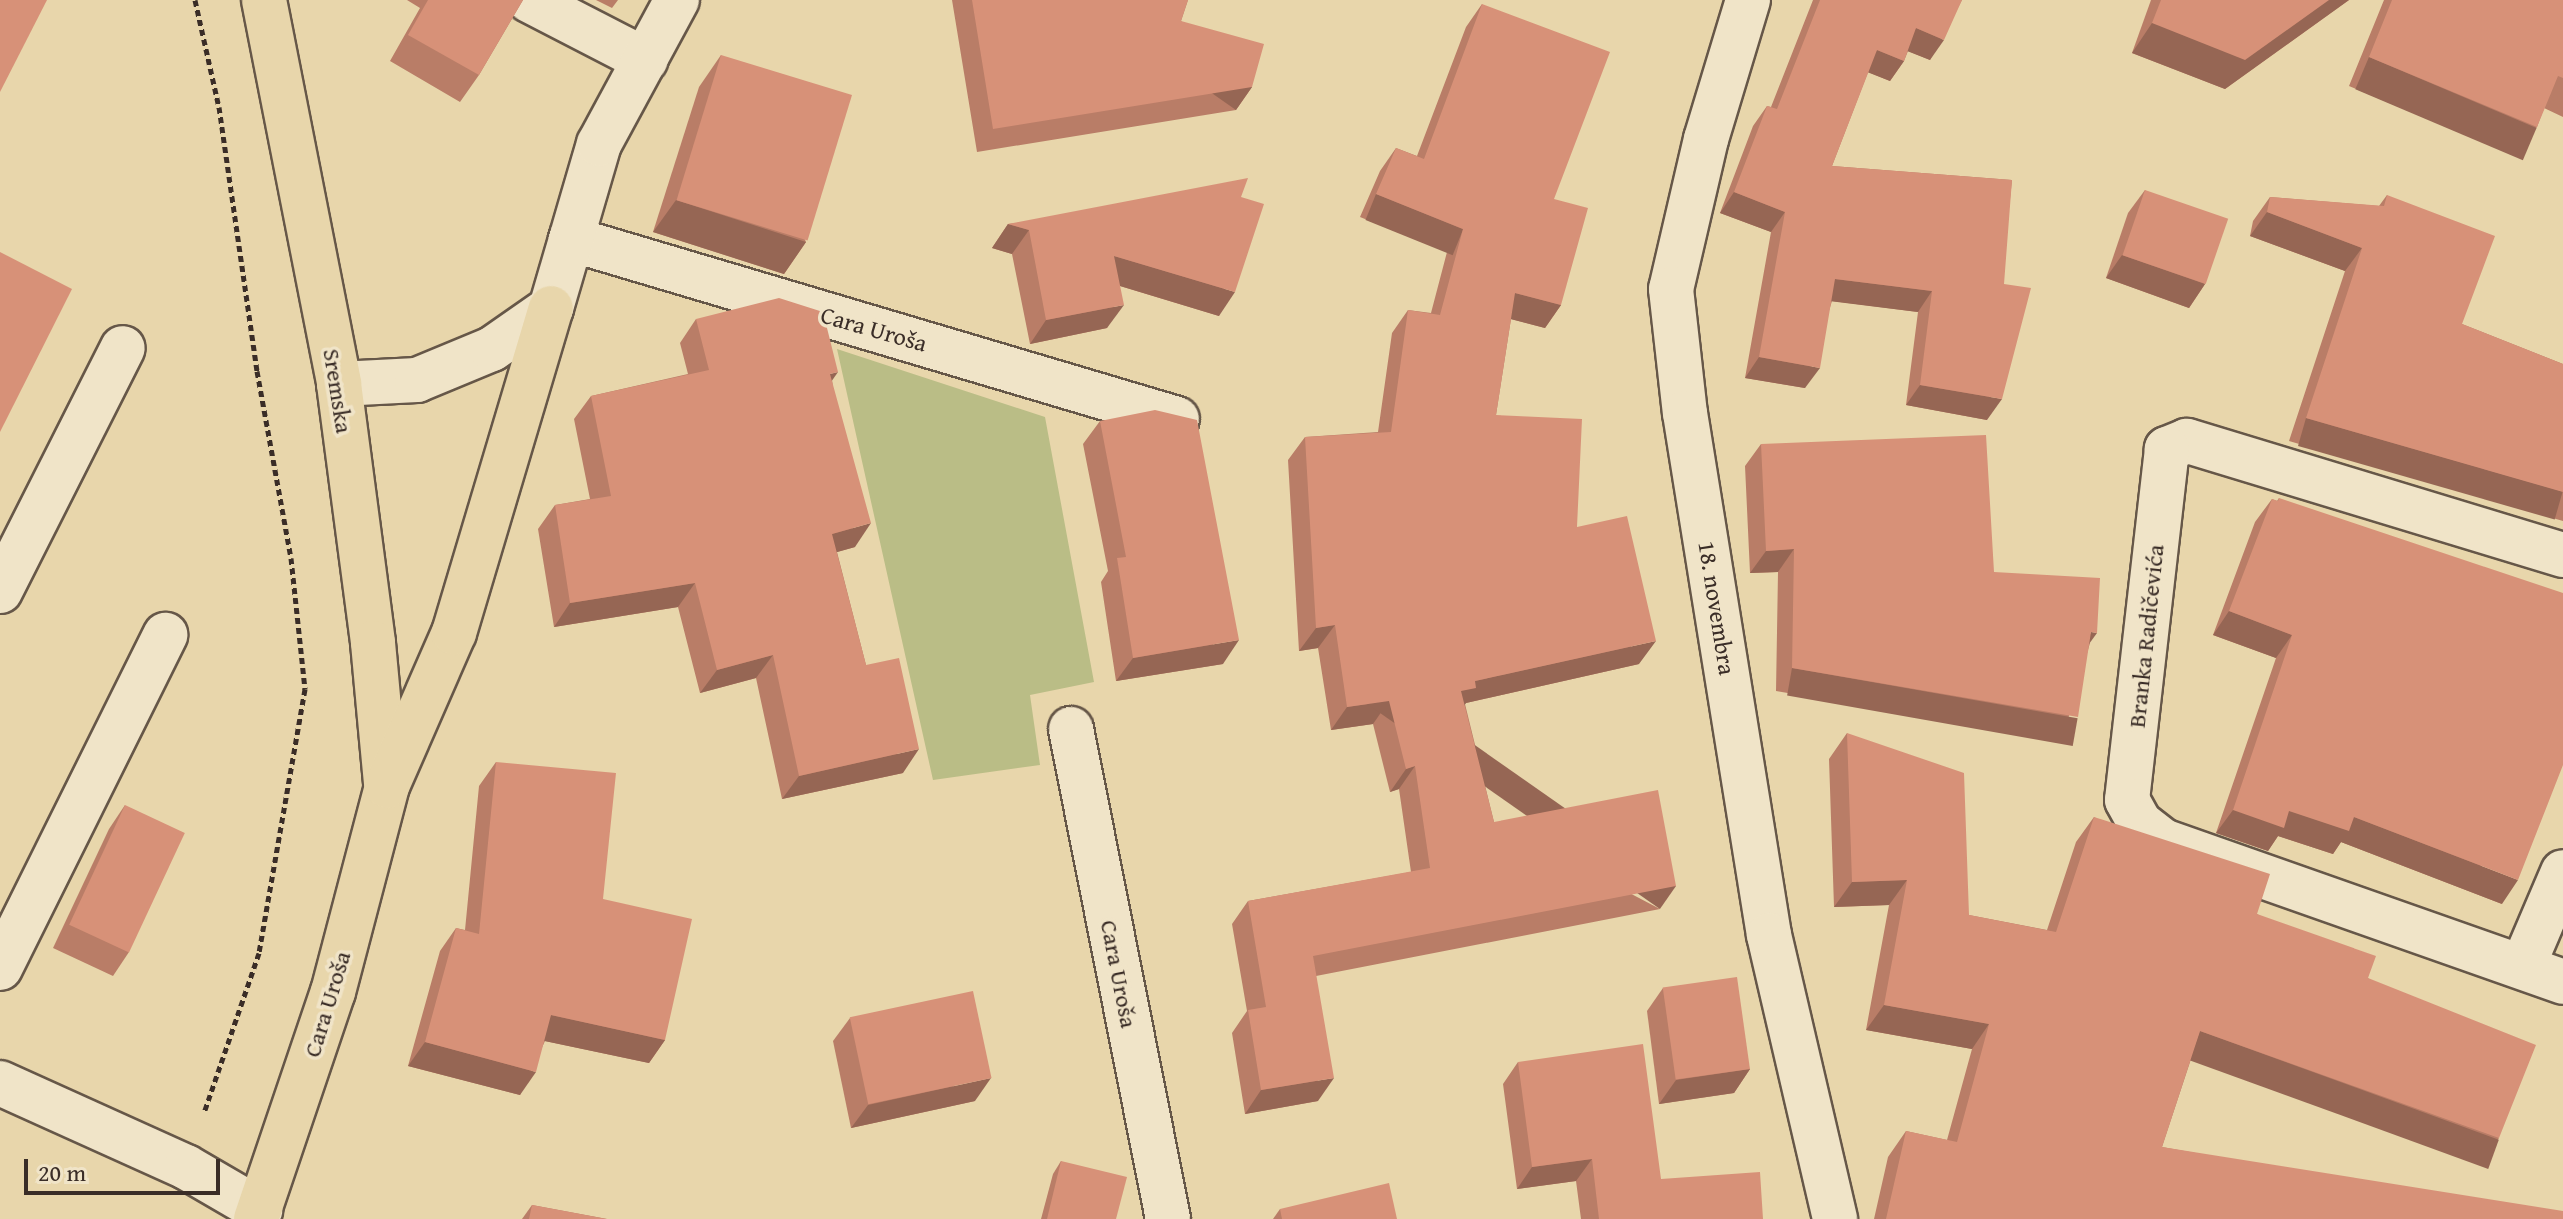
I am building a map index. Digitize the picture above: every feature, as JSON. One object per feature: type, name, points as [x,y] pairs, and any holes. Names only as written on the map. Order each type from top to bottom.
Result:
[{"type":"main road","name":"Sremska","points":[[264,0],[339,384],[373,643],[387,786]]},
{"type":"main road","points":[[387,786],[454,633],[551,308]]},
{"type":"main road","name":"Cara Uroša","points":[[258,1214],[333,992],[387,786]]},
{"type":"street","points":[[529,0],[645,60]]},
{"type":"street","points":[[339,384],[417,380],[492,349],[551,308],[599,144],[677,0]]},
{"type":"street","name":"18. novembra","points":[[1748,0],[1706,139],[1671,289],[1685,413],[1769,935],[1835,1219]]},
{"type":"street","name":"Cara Uroša","points":[[571,239],[1177,419]]},
{"type":"street","points":[[0,591],[123,348]]},
{"type":"street","name":"Branka Radičevića","points":[[2563,555],[2187,441],[2167,449],[2127,800],[2140,823],[2163,841],[2563,982]]},
{"type":"street","points":[[0,968],[165,635]]},
{"type":"street","name":"Cara Uroša","points":[[1071,729],[1168,1219]]},
{"type":"street","points":[[2523,966],[2563,872]]},
{"type":"street","points":[[0,1083],[186,1167],[258,1214]]},
{"type":"path","points":[[186,1167],[259,953],[305,689],[291,558],[257,371],[219,107],[195,0]]},
{"type":"green space","points":[[837,349],[1045,417],[1094,682],[1030,695],[1040,765],[933,780]]},
{"type":"building","points":[[0,0],[47,0],[0,92]]},
{"type":"building","points":[[428,0],[523,0],[479,75],[408,35]]},
{"type":"building","points":[[972,0],[1188,0],[1181,21],[1264,44],[1252,87],[993,129]]},
{"type":"building","points":[[1820,0],[1962,0],[1944,40],[1916,28],[1904,61],[1877,50],[1832,166],[2012,180],[2004,284],[2031,288],[2002,399],[1920,385],[1932,291],[1835,279],[1820,368],[1759,357],[1785,212],[1734,192],[1767,106],[1777,109]]},
{"type":"building","points":[[2161,0],[2329,0],[2245,60],[2152,23]]},
{"type":"building","points":[[2392,0],[2563,0],[2563,78],[2558,76],[2537,127],[2369,57]]},
{"type":"building","points":[[1482,4],[1610,52],[1554,199],[1588,208],[1561,305],[1515,293],[1496,415],[1582,419],[1577,527],[1627,516],[1656,641],[1475,681],[1476,688],[1461,691],[1494,822],[1658,790],[1676,886],[1313,956],[1334,1078],[1261,1090],[1248,1010],[1266,1007],[1248,901],[1430,868],[1415,766],[1406,769],[1389,701],[1347,707],[1335,625],[1316,628],[1305,437],[1391,432],[1408,310],[1440,315],[1463,229],[1376,194],[1396,148],[1424,159]]},
{"type":"building","points":[[721,55],[852,95],[808,240],[677,200]]},
{"type":"building","points":[[1248,178],[1241,197],[1264,204],[1235,292],[1114,256],[1124,305],[1046,320],[1029,230],[1008,224]]},
{"type":"building","points":[[2145,190],[2228,219],[2206,284],[2123,255]]},
{"type":"building","points":[[2387,195],[2495,236],[2462,324],[2563,364],[2563,492],[2306,418],[2362,248],[2267,212],[2270,197],[2384,206]]},
{"type":"building","points":[[0,252],[72,289],[0,432]]},
{"type":"building","points":[[779,298],[823,312],[838,372],[830,374],[871,523],[832,534],[866,665],[899,658],[919,749],[799,776],[773,655],[717,670],[695,583],[570,603],[555,505],[611,496],[591,396],[709,370],[696,319]]},
{"type":"building","points":[[1155,410],[1197,420],[1239,640],[1133,658],[1117,558],[1126,557],[1100,421]]},
{"type":"building","points":[[1986,435],[1994,572],[2100,578],[2097,633],[2091,632],[2078,717],[1792,668],[1794,549],[1766,551],[1761,444]]},
{"type":"building","points":[[2279,498],[2563,593],[2563,765],[2518,880],[2354,817],[2349,831],[2289,811],[2284,828],[2233,810],[2292,635],[2229,611],[2272,499],[2278,501]]},
{"type":"building","points":[[1847,733],[1964,773],[1969,915],[2056,932],[2094,817],[2270,874],[2257,914],[2376,956],[2368,978],[2536,1045],[2499,1138],[2200,1031],[2162,1147],[2563,1211],[2563,1219],[1886,1219],[1906,1131],[1957,1142],[1989,1024],[1884,1005],[1907,880],[1852,882]]},
{"type":"building","points":[[496,762],[616,773],[603,899],[692,919],[665,1040],[551,1015],[536,1072],[425,1042],[456,928],[479,934]]},
{"type":"building","points":[[125,805],[185,833],[129,953],[69,925]]},
{"type":"building","points":[[1737,977],[1750,1069],[1676,1080],[1663,987]]},
{"type":"building","points":[[973,991],[992,1078],[868,1104],[850,1017]]},
{"type":"building","points":[[1643,1044],[1661,1179],[1760,1172],[1763,1219],[1599,1219],[1592,1159],[1532,1167],[1518,1062]]},
{"type":"building","points":[[1061,1161],[1127,1177],[1116,1219],[1047,1219]]},
{"type":"building","points":[[1389,1183],[1397,1219],[1282,1219],[1280,1209]]},
{"type":"building","points":[[532,1205],[607,1219],[529,1219]]}]
